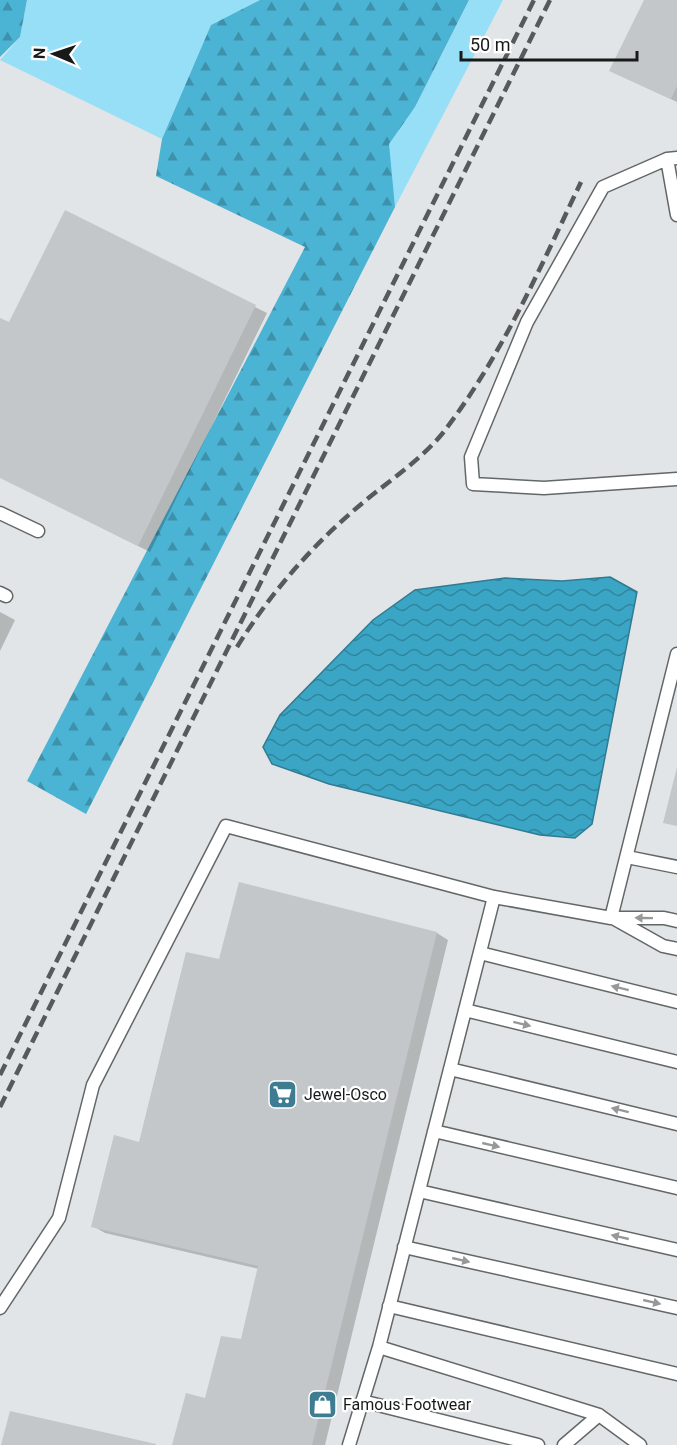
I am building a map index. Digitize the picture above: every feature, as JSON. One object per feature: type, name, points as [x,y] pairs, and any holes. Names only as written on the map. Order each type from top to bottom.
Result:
[{"type":"lane","points":[[677,215],[672,158],[603,187],[527,322],[471,457],[473,483],[544,488],[677,479]]},
{"type":"lane","points":[[0,513],[38,531]]},
{"type":"lane","points":[[612,918],[677,654]]},
{"type":"lane","points":[[0,1308],[59,1218],[93,1085],[226,826],[494,897],[612,918],[663,918],[677,921]]},
{"type":"lane","points":[[627,856],[677,867]]},
{"type":"lane","points":[[349,1445],[379,1347],[494,897]]},
{"type":"lane","points":[[612,918],[663,946],[677,949]]},
{"type":"lane","points":[[480,953],[677,1002]]},
{"type":"lane","points":[[465,1010],[677,1062]]},
{"type":"lane","points":[[450,1069],[677,1124]]},
{"type":"lane","points":[[434,1131],[677,1188]]},
{"type":"lane","points":[[419,1191],[677,1250]]},
{"type":"lane","points":[[404,1247],[677,1308]]},
{"type":"lane","points":[[389,1306],[677,1374]]},
{"type":"lane","points":[[379,1347],[599,1415],[640,1445]]},
{"type":"lane","points":[[362,1401],[538,1445]]},
{"type":"lane","points":[[564,1445],[599,1415]]},
{"type":"shaded area","points":[[27,0],[260,0],[211,25],[162,139],[0,60],[20,37]]},
{"type":"shaded area","points":[[469,0],[503,0],[395,207],[388,144],[415,107]]},
{"type":"green space","points":[[0,0],[27,0],[20,37],[0,57]]},
{"type":"green space","points":[[260,0],[469,0],[415,107],[389,144],[395,207],[86,814],[27,781],[305,247],[156,176],[162,139],[211,25]]},
{"type":"water","points":[[610,577],[637,592],[592,824],[575,838],[540,835],[329,784],[272,764],[263,747],[280,715],[373,620],[415,590],[505,578],[562,581]]},
{"type":"building","points":[[644,0],[677,0],[677,86],[671,99],[609,71]]},
{"type":"building","points":[[65,210],[256,305],[138,546],[0,478],[0,318],[9,322]]},
{"type":"building","points":[[677,767],[677,826],[663,823]]},
{"type":"building","points":[[239,882],[437,932],[312,1445],[172,1445],[186,1393],[205,1398],[221,1336],[241,1339],[258,1266],[91,1227],[114,1135],[139,1142],[186,952],[219,959]]},
{"type":"building","points":[[10,1411],[156,1444],[156,1445],[1,1445]]},
{"type":"railway","points":[[0,1075],[534,0]]},
{"type":"railway","points":[[0,1107],[550,0]]},
{"type":"railway","points":[[237,647],[275,593],[319,543],[442,434],[483,375],[501,344],[581,182]]},
{"type":"place","name":"Jewel-Osco","points":[[283,1094]]},
{"type":"place","name":"Famous Footwear","points":[[322,1404]]}]
